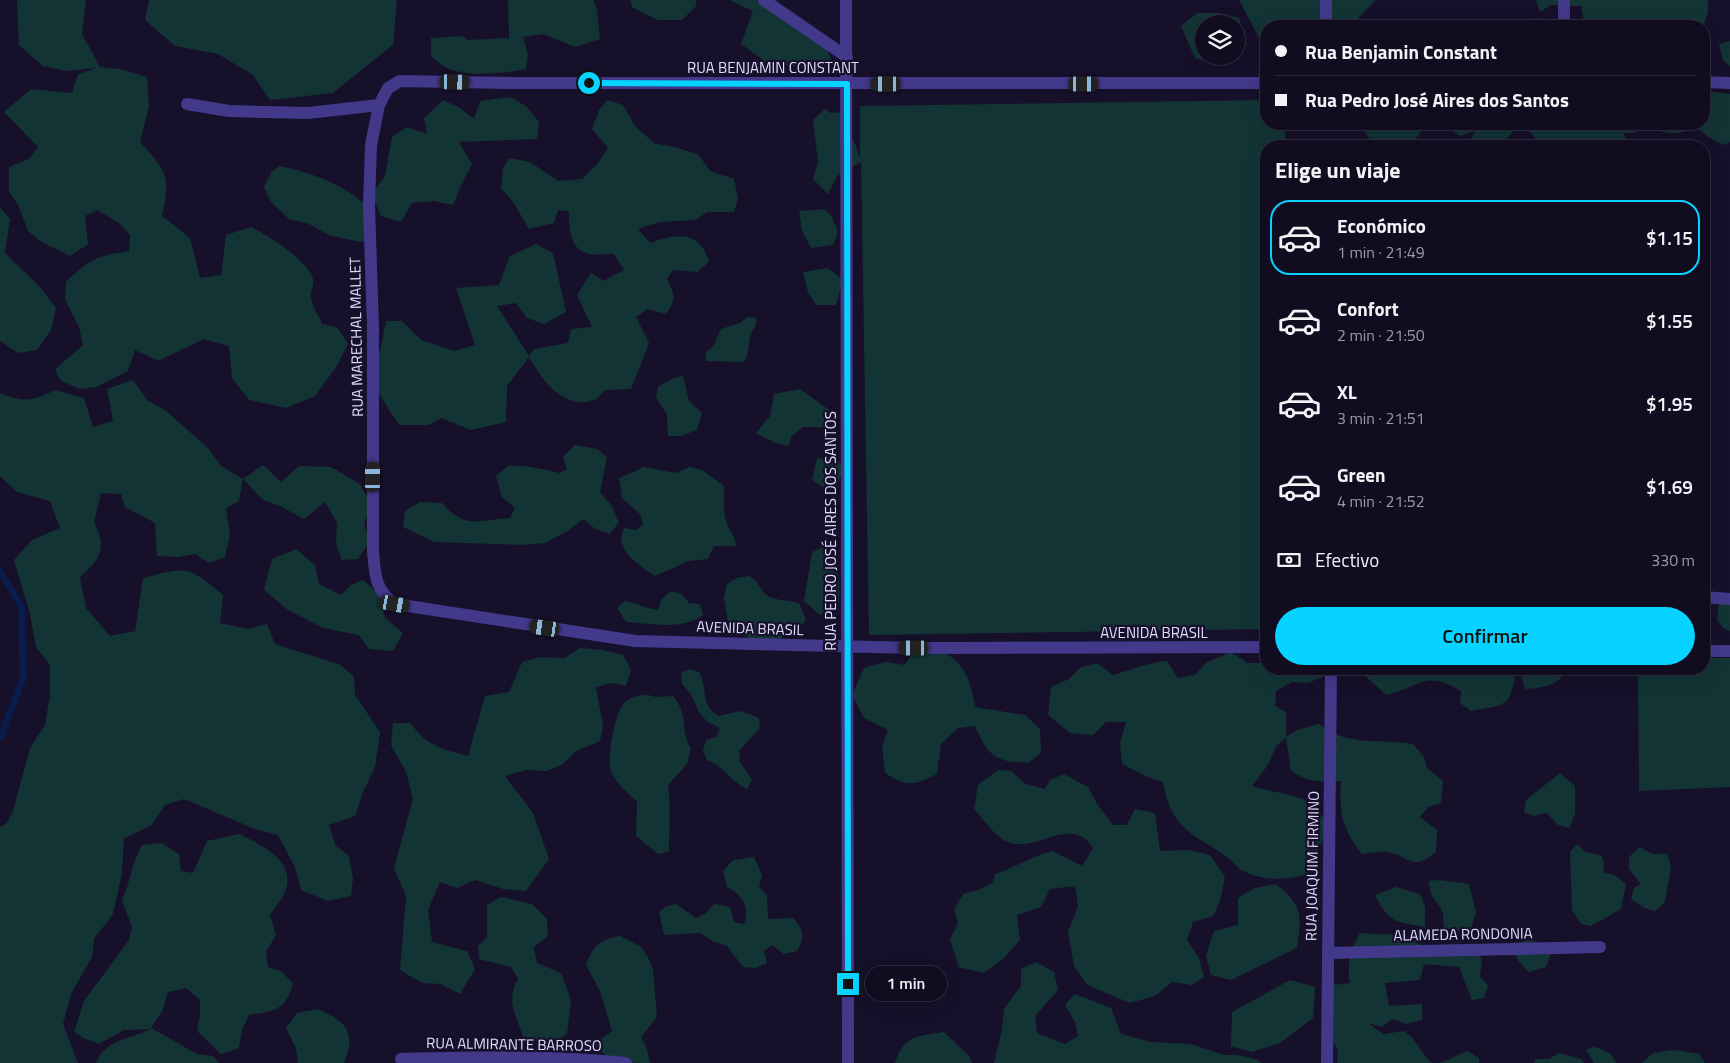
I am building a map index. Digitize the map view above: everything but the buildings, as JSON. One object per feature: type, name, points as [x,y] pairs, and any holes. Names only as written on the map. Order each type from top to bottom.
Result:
[{"type":"street","points":[[764,0],[847,57]]},
{"type":"street","name":"RUA PEDRO JOSÉ AIRES DOS SANTOS","points":[[846,0],[848,1063]]},
{"type":"street","points":[[1326,0],[1326,20]]},
{"type":"street","points":[[1564,0],[1564,20]]},
{"type":"street","name":"RUA BENJAMIN CONSTANT","points":[[400,81],[847,84],[1260,83]]},
{"type":"street","name":"RUA MARECHAL MALLET","points":[[387,598],[375,580],[373,551],[373,328],[369,205],[371,145],[379,105],[388,88],[400,81]]},
{"type":"street","points":[[1710,82],[1730,83]]},
{"type":"street","points":[[188,104],[229,111],[308,113],[379,105]]},
{"type":"street","points":[[1710,597],[1730,598]]},
{"type":"street","name":"AVENIDA BRASIL","points":[[387,598],[395,604],[438,612],[635,641],[846,648],[1260,647]]},
{"type":"street","points":[[1710,651],[1730,651]]},
{"type":"street","name":"RUA JOAQUIM FIRMINO","points":[[1327,1063],[1331,675]]},
{"type":"street","name":"ALAMEDA RONDONIA","points":[[1328,953],[1600,947]]},
{"type":"street","name":"RUA ALMIRANTE BARROSO","points":[[401,1059],[494,1057],[590,1059],[626,1063]]},
{"type":"green space","points":[[17,0],[86,0],[82,34],[100,67],[120,69],[147,77],[149,106],[140,142],[156,160],[164,175],[166,192],[162,216],[190,238],[200,278],[221,275],[226,235],[251,227],[286,249],[303,264],[313,279],[312,301],[322,324],[337,327],[348,343],[337,366],[315,396],[286,408],[249,400],[232,378],[229,346],[204,339],[158,361],[135,350],[128,371],[96,387],[79,389],[60,380],[55,369],[83,345],[79,327],[65,299],[66,282],[81,268],[94,260],[129,251],[130,235],[119,223],[97,210],[85,216],[88,244],[70,256],[43,243],[28,231],[18,205],[9,192],[9,167],[29,159],[38,147],[4,112],[31,89],[72,93],[78,74],[97,68],[66,71],[43,66],[19,45]]},
{"type":"green space","points":[[149,0],[397,0],[393,45],[333,93],[270,100],[253,75],[218,54],[175,46],[145,20]]},
{"type":"green space","points":[[508,0],[593,0],[597,10],[600,39],[575,47],[544,34],[523,37],[528,55],[526,69],[497,73],[475,74],[455,71],[445,67],[431,56],[431,38],[462,36],[468,40],[509,38]]},
{"type":"green space","points":[[630,0],[696,0],[696,6],[682,20],[658,20],[633,8]]},
{"type":"green space","points":[[729,0],[774,0],[820,32],[831,60],[812,67],[770,65],[741,44],[753,11]]},
{"type":"green space","points":[[1239,0],[1375,1],[1358,20],[1260,20],[1260,40]]},
{"type":"green space","points":[[1536,0],[1708,0],[1708,13],[1705,20],[1584,20],[1581,6],[1551,5],[1540,12]]},
{"type":"green space","points":[[1197,13],[1227,15],[1195,15],[1195,58],[1181,26]]},
{"type":"green space","points":[[1730,41],[1730,66],[1723,60],[1719,44]]},
{"type":"green space","points":[[1710,92],[1730,94],[1730,142],[1723,145],[1699,130],[1710,130]]},
{"type":"green space","points":[[510,97],[526,106],[539,122],[537,139],[459,142],[472,164],[453,205],[434,201],[412,203],[401,222],[381,216],[372,194],[385,176],[392,137],[407,127],[427,134],[424,118],[443,100],[460,108],[474,119],[480,101]]},
{"type":"green space","points":[[607,100],[623,105],[635,126],[654,143],[699,155],[710,171],[734,179],[738,198],[734,212],[707,212],[696,220],[659,222],[638,229],[650,243],[678,236],[693,239],[700,244],[709,262],[697,272],[673,270],[667,279],[674,297],[666,314],[648,309],[636,317],[649,343],[631,389],[605,390],[597,399],[577,402],[561,395],[548,385],[529,357],[507,386],[506,422],[471,430],[441,418],[429,425],[399,425],[377,391],[378,361],[386,321],[402,321],[421,340],[454,351],[475,345],[456,288],[499,285],[510,256],[536,244],[553,253],[566,312],[544,324],[527,318],[516,303],[497,306],[529,356],[534,349],[568,343],[571,329],[592,327],[577,295],[591,273],[603,281],[624,270],[614,254],[595,255],[580,250],[571,236],[569,211],[558,210],[554,223],[529,229],[513,202],[501,188],[503,168],[509,158],[530,162],[558,181],[582,179],[597,164],[608,148],[592,129],[599,110]]},
{"type":"green space","points":[[1260,100],[1260,130],[1285,130],[1285,140],[1260,140],[1260,629],[869,635],[861,162],[837,176],[828,194],[813,179],[818,162],[813,120],[825,109],[831,113],[847,112],[847,132],[855,144],[860,159],[860,106]]},
{"type":"green space","points":[[1365,130],[1421,130],[1414,140],[1371,140]]},
{"type":"green space","points":[[1450,130],[1514,130],[1506,140],[1470,140],[1475,131],[1460,136]]},
{"type":"green space","points":[[1529,130],[1637,130],[1635,133],[1623,133],[1627,140],[1538,140]]},
{"type":"green space","points":[[1654,130],[1686,130],[1675,133]]},
{"type":"green space","points":[[280,166],[303,172],[337,185],[365,205],[367,243],[331,236],[309,224],[289,219],[271,202],[264,187],[272,171]]},
{"type":"green space","points":[[0,207],[10,219],[5,253],[40,287],[56,308],[51,330],[37,350],[18,353],[0,341]]},
{"type":"green space","points":[[824,209],[831,215],[838,232],[833,245],[811,248],[802,231],[799,211]]},
{"type":"green space","points":[[828,268],[843,280],[836,305],[816,305],[808,292],[803,272]]},
{"type":"green space","points":[[747,317],[756,318],[756,321],[744,362],[706,361],[706,352],[713,347],[721,329],[740,323]]},
{"type":"green space","points":[[683,376],[689,401],[702,413],[697,430],[681,436],[668,436],[667,415],[656,397],[658,387],[673,378]]},
{"type":"green space","points":[[133,380],[147,400],[165,410],[208,448],[221,466],[243,479],[239,501],[226,508],[230,535],[225,557],[209,563],[195,554],[178,557],[157,556],[155,523],[125,507],[121,494],[101,493],[94,522],[100,539],[100,552],[93,564],[80,577],[86,608],[110,636],[135,631],[143,578],[179,570],[187,571],[202,578],[223,595],[220,623],[248,629],[267,624],[275,644],[341,665],[354,677],[355,695],[380,732],[375,767],[363,792],[355,816],[329,825],[336,846],[349,856],[353,879],[351,896],[328,901],[301,890],[295,867],[278,835],[255,829],[184,799],[165,805],[151,826],[124,838],[122,873],[113,914],[94,939],[92,957],[71,994],[63,1024],[78,1063],[0,1063],[0,827],[7,823],[13,811],[30,748],[45,725],[50,695],[50,665],[36,647],[30,614],[14,560],[32,540],[60,528],[50,501],[17,492],[0,476],[0,393],[15,398],[28,399],[40,397],[55,390],[84,398],[93,427],[113,421],[107,389]]},
{"type":"green space","points":[[800,389],[832,412],[823,427],[803,427],[791,437],[789,446],[775,443],[756,433],[770,416],[774,394]]},
{"type":"green space","points":[[575,445],[597,449],[607,457],[600,492],[611,505],[619,522],[610,534],[594,528],[583,519],[569,530],[545,543],[522,545],[434,542],[403,527],[405,511],[420,502],[442,503],[458,517],[465,520],[480,521],[510,518],[515,508],[502,497],[496,476],[508,466],[527,466],[560,473],[567,469],[563,457]]},
{"type":"green space","points":[[817,458],[839,461],[843,471],[837,485],[828,490],[812,480]]},
{"type":"green space","points":[[263,465],[281,482],[299,466],[331,467],[360,484],[372,505],[364,523],[369,542],[358,559],[342,560],[336,544],[337,523],[325,502],[304,519],[280,506],[263,500],[243,479]]},
{"type":"green space","points":[[644,467],[676,473],[690,467],[702,470],[724,486],[725,519],[734,537],[736,546],[714,546],[708,559],[689,561],[655,576],[645,570],[626,551],[621,540],[624,528],[637,530],[643,524],[640,514],[622,498],[619,478]]},
{"type":"green space","points":[[827,545],[837,567],[839,598],[838,606],[820,615],[804,601],[812,552]]},
{"type":"green space","points":[[296,549],[315,565],[319,584],[341,595],[351,585],[362,580],[372,587],[380,600],[385,618],[403,633],[393,651],[369,649],[359,635],[323,628],[288,610],[264,590],[272,559]]},
{"type":"green space","points":[[749,576],[771,598],[799,603],[806,619],[798,631],[774,641],[750,639],[728,622],[724,598],[727,584],[736,578]]},
{"type":"green space","points":[[671,591],[682,594],[689,603],[700,604],[703,615],[694,620],[676,625],[626,622],[617,608],[625,601],[658,610],[661,600]]},
{"type":"green space","points":[[1725,601],[1730,601],[1730,631],[1723,628],[1717,619],[1719,605]]},
{"type":"green space","points":[[580,648],[603,650],[623,655],[631,670],[626,686],[612,683],[596,687],[603,726],[600,741],[576,751],[563,764],[547,771],[526,770],[505,776],[533,813],[549,859],[526,891],[503,889],[475,880],[457,888],[440,882],[428,910],[432,942],[467,951],[475,969],[460,994],[441,984],[422,983],[400,970],[406,896],[394,868],[413,799],[406,772],[391,745],[393,723],[410,723],[423,737],[436,746],[468,756],[485,696],[509,692],[522,662],[540,657],[565,658]]},
{"type":"green space","points":[[913,652],[942,652],[956,661],[969,682],[975,707],[1025,715],[1040,729],[1041,753],[1028,763],[1000,759],[984,745],[975,726],[958,728],[941,744],[937,774],[916,783],[905,783],[885,773],[882,746],[888,730],[864,718],[852,695],[864,668],[885,662],[905,665]]},
{"type":"green space","points":[[1230,652],[1248,663],[1260,663],[1260,675],[1327,675],[1308,683],[1292,682],[1276,691],[1275,706],[1286,712],[1286,737],[1297,730],[1319,724],[1329,731],[1351,739],[1413,744],[1424,757],[1427,768],[1443,781],[1441,803],[1428,807],[1420,817],[1437,830],[1436,852],[1428,858],[1415,862],[1393,853],[1377,852],[1362,854],[1355,845],[1343,820],[1341,811],[1341,781],[1315,781],[1291,771],[1286,738],[1276,746],[1268,765],[1252,786],[1301,798],[1317,808],[1328,826],[1308,874],[1274,879],[1249,874],[1185,828],[1172,811],[1163,782],[1122,764],[1120,743],[1126,722],[1106,722],[1093,735],[1070,733],[1048,715],[1051,687],[1069,679],[1081,667],[1097,663],[1113,675],[1167,661],[1178,678],[1195,675],[1206,663]]},
{"type":"green space","points":[[1710,658],[1730,658],[1730,787],[1639,791],[1638,675],[1710,675]]},
{"type":"green space","points":[[690,669],[699,672],[707,702],[713,712],[719,716],[741,711],[759,718],[760,728],[739,751],[740,762],[752,780],[747,789],[718,766],[707,760],[703,751],[706,740],[716,737],[720,728],[704,718],[682,684],[681,673]]},
{"type":"green space","points":[[1364,675],[1515,675],[1512,691],[1505,702],[1493,707],[1471,711],[1460,703],[1461,691],[1438,681],[1430,680],[1386,695]]},
{"type":"green space","points":[[1521,675],[1563,675],[1555,683],[1543,687],[1525,689]]},
{"type":"green space","points":[[648,695],[656,697],[673,696],[681,710],[687,741],[691,748],[687,764],[668,785],[670,809],[669,851],[658,854],[636,836],[637,802],[616,780],[610,766],[612,735],[622,706],[631,698]]},
{"type":"green space","points":[[998,770],[1011,771],[1025,784],[1045,789],[1050,780],[1064,774],[1088,787],[1097,804],[1113,825],[1127,825],[1135,809],[1155,813],[1160,851],[1189,850],[1210,855],[1225,876],[1220,901],[1213,916],[1193,922],[1187,940],[1199,958],[1204,977],[1192,985],[1172,982],[1155,996],[1130,1003],[1087,985],[1074,966],[1068,932],[1078,907],[1075,886],[1050,889],[1041,907],[1017,915],[1020,940],[1003,959],[983,973],[959,967],[950,940],[958,923],[954,910],[963,894],[993,883],[995,874],[1053,851],[1082,866],[1093,848],[1085,839],[1076,834],[1055,836],[1033,843],[1022,844],[1011,843],[1000,838],[974,809],[978,785]]},
{"type":"green space","points":[[1560,773],[1575,786],[1575,814],[1569,828],[1558,825],[1547,813],[1534,816],[1524,812],[1526,800]]},
{"type":"green space","points":[[239,834],[275,855],[282,862],[286,871],[285,892],[270,915],[276,935],[266,952],[268,967],[281,971],[293,983],[287,999],[278,1008],[249,1015],[242,1030],[239,1048],[221,1054],[197,1031],[200,1016],[200,1000],[186,988],[168,992],[162,1012],[151,1028],[197,1054],[213,1056],[219,1063],[96,1063],[106,1048],[112,1044],[150,1029],[124,1030],[99,1044],[83,1038],[74,1032],[84,1001],[129,940],[132,927],[122,901],[142,845],[162,843],[179,854],[181,871],[193,873],[207,841]]},
{"type":"green space","points":[[1577,844],[1586,852],[1602,856],[1603,872],[1614,875],[1626,884],[1621,909],[1591,926],[1581,924],[1572,910],[1570,852]]},
{"type":"green space","points":[[1639,847],[1653,854],[1667,854],[1671,867],[1665,902],[1655,911],[1644,908],[1631,899],[1634,888],[1641,884],[1629,869],[1629,857]]},
{"type":"green space","points":[[754,857],[762,875],[759,887],[767,895],[768,919],[793,918],[802,934],[797,951],[784,954],[772,945],[764,951],[767,963],[756,968],[743,967],[727,946],[714,942],[700,933],[664,935],[659,912],[667,906],[676,904],[696,918],[706,913],[714,904],[730,907],[734,922],[744,924],[746,912],[744,902],[741,897],[727,887],[723,871],[733,860]]},
{"type":"green space","points":[[1439,880],[1469,884],[1476,913],[1471,928],[1460,931],[1444,928],[1443,913],[1432,896],[1429,881]]},
{"type":"green space","points":[[1276,884],[1285,891],[1296,905],[1300,919],[1297,948],[1231,980],[1211,975],[1206,956],[1214,931],[1238,925],[1238,898],[1255,888]]},
{"type":"green space","points":[[1396,887],[1420,894],[1425,907],[1425,927],[1394,920],[1385,911],[1375,895]]},
{"type":"green space","points":[[501,897],[532,904],[547,919],[548,936],[534,947],[537,963],[561,973],[571,1000],[567,1034],[550,1044],[523,1036],[513,1007],[514,987],[518,979],[511,967],[479,959],[478,946],[487,938],[487,905]]},
{"type":"green space","points":[[1360,933],[1398,935],[1434,950],[1455,945],[1476,949],[1482,960],[1480,976],[1488,986],[1484,998],[1472,1000],[1459,967],[1424,964],[1420,980],[1385,983],[1389,1006],[1422,1004],[1422,1020],[1407,1024],[1392,1019],[1382,1027],[1368,1023],[1384,1034],[1404,1031],[1432,1063],[1337,1063],[1338,1051],[1331,1038],[1333,985],[1350,983],[1350,957]]},
{"type":"green space","points":[[620,936],[640,946],[648,957],[653,970],[657,1017],[641,1037],[647,1049],[650,1063],[618,1061],[606,1055],[594,1044],[612,1031],[600,991],[586,965],[598,944],[607,939]]},
{"type":"green space","points":[[1531,940],[1553,948],[1546,967],[1529,972],[1516,956],[1514,943]]},
{"type":"green space","points":[[1036,962],[1054,972],[1058,990],[1035,1016],[1037,1033],[1065,1044],[1078,1036],[1075,1022],[1065,1005],[1075,994],[1111,1008],[1121,1034],[1151,1042],[1191,1044],[1224,1055],[1237,1055],[1258,1060],[1261,1063],[994,1063],[1002,1030],[1004,1009],[1021,986],[1021,969]]},
{"type":"green space","points":[[1290,980],[1315,987],[1313,1018],[1280,1043],[1252,1052],[1231,1046],[1232,1012]]},
{"type":"green space","points":[[318,1009],[336,1018],[346,1029],[349,1036],[349,1044],[344,1063],[298,1063],[296,1048],[286,1028],[297,1013]]},
{"type":"green space","points":[[944,1032],[970,1057],[972,1063],[895,1063],[903,1047],[913,1038]]},
{"type":"green space","points":[[1593,1047],[1610,1054],[1616,1063],[1594,1063],[1586,1050]]},
{"type":"green space","points":[[1674,1050],[1699,1054],[1705,1063],[1642,1063],[1653,1053]]},
{"type":"green space","points":[[1468,1051],[1479,1058],[1479,1063],[1437,1063],[1445,1061]]},
{"type":"green space","points":[[1559,1053],[1581,1059],[1584,1063],[1534,1063],[1536,1059],[1549,1059]]},
{"type":"waterway","points":[[0,571],[22,608],[23,679],[0,738]]},
{"type":"route","points":[[589,83],[847,84],[846,712],[848,984]]}]
